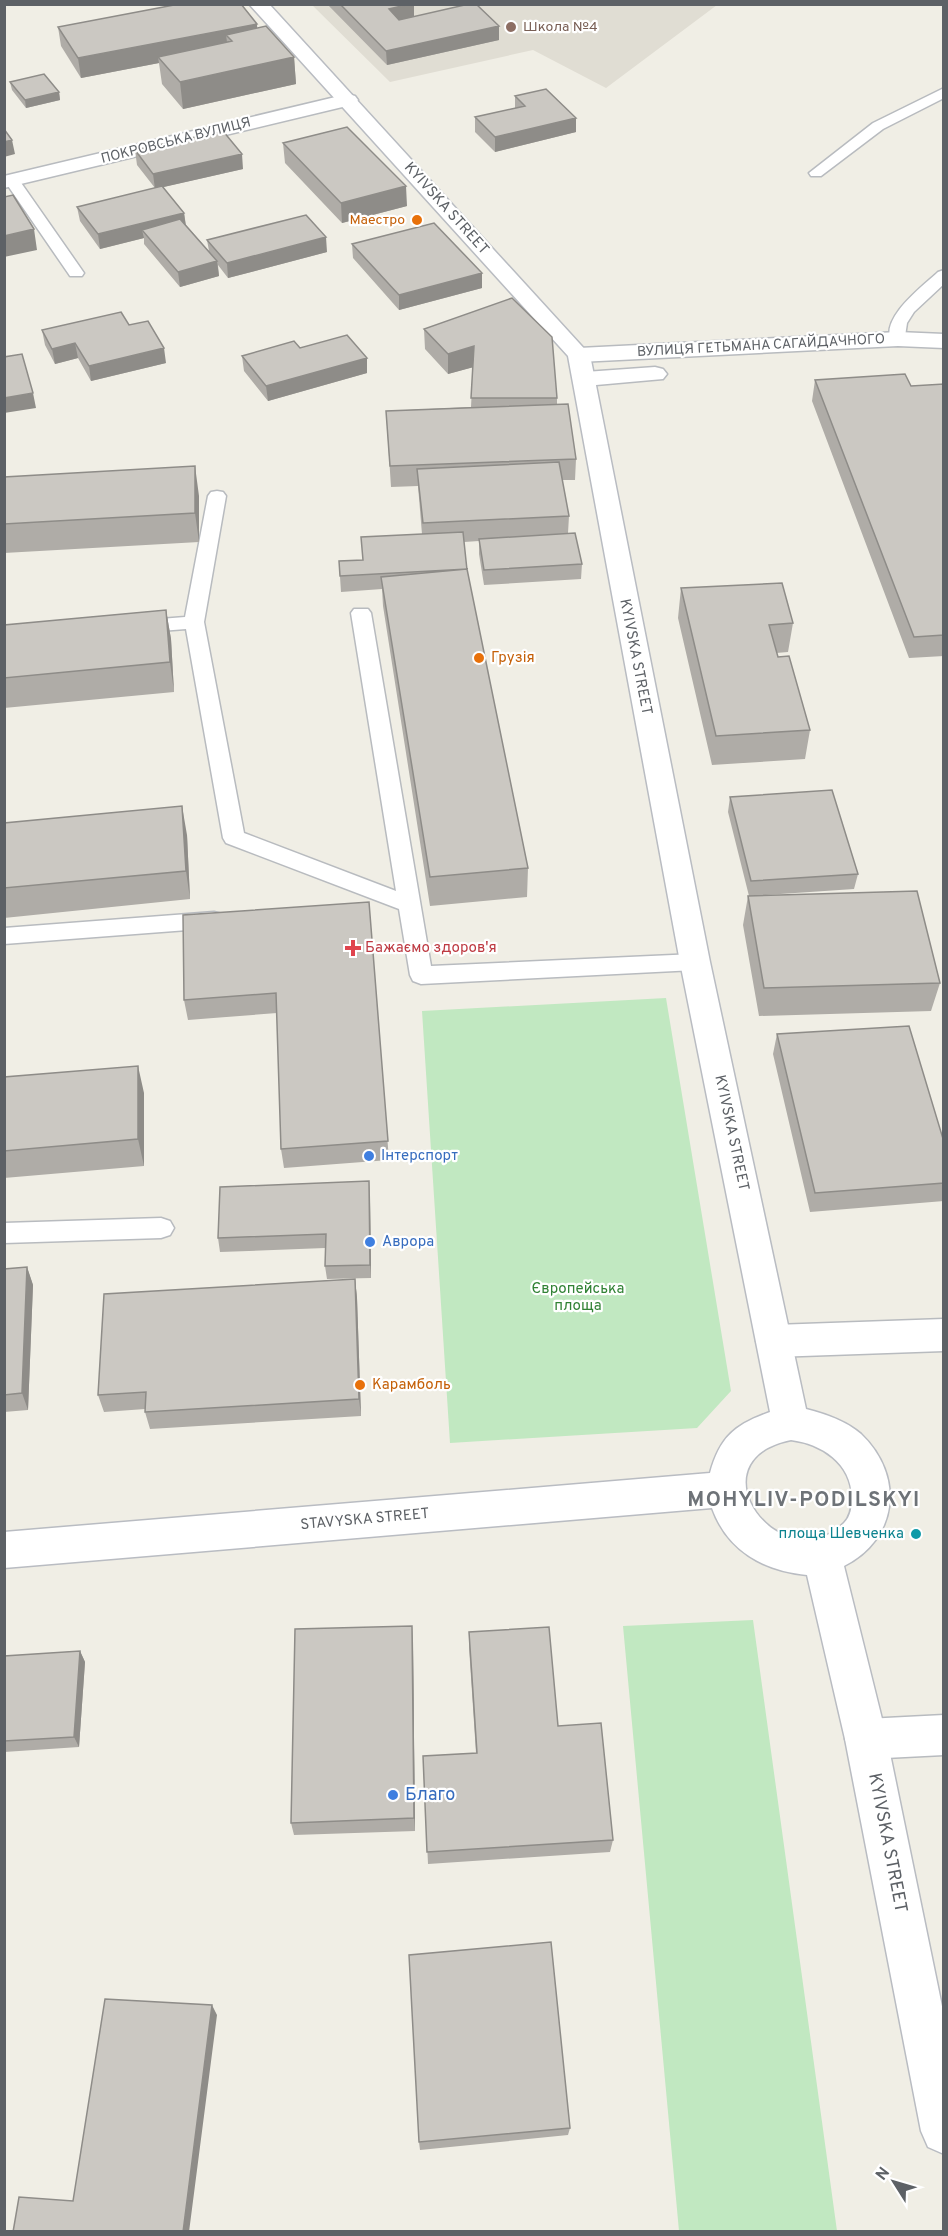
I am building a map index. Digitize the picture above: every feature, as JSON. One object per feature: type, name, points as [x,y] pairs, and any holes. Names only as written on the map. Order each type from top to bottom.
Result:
[{"type":"main road","name":"KYIVSKA STREET","points":[[258,4],[348,100],[582,367],[694,962],[791,1424]]},
{"type":"main road","name":"ПОКРОВСЬКА ВУЛИЦЯ","points":[[8,181],[348,100]]},
{"type":"main road","name":"ВУЛИЦЯ ГЕТЬМАНА САГАЙДАЧНОГО","points":[[582,367],[898,339],[944,341]]},
{"type":"main road","points":[[898,339],[907,362],[944,361]]},
{"type":"main road","name":"ВУЛИЦЯ ГЕТЬМАНА САГАЙДАЧНОГО","points":[[582,367],[676,373]]},
{"type":"main road","name":"ВУЛИЦЯ ГЕТЬМАНА САГАЙДАЧНОГО","points":[[740,369],[774,367]]},
{"type":"main road","points":[[774,1341],[944,1335]]},
{"type":"main road","points":[[791,1424],[811,1426],[835,1436],[861,1461],[867,1473],[872,1497],[870,1515],[858,1535],[845,1546],[822,1556],[799,1558],[774,1551],[752,1538],[734,1516],[726,1489],[733,1456],[747,1439],[772,1426],[791,1424]]},
{"type":"main road","name":"STAVYSKA STREET","points":[[4,1550],[726,1489]]},
{"type":"main road","name":"KYIVSKA STREET","points":[[822,1556],[866,1739],[944,2132]]},
{"type":"main road","points":[[866,1739],[944,1735]]},
{"type":"lane","points":[[816,173],[878,126],[944,92]]},
{"type":"lane","points":[[8,181],[76,273]]},
{"type":"lane","points":[[898,339],[899,323],[908,309],[944,275]]},
{"type":"lane","points":[[217,496],[194,622],[234,838],[409,904]]},
{"type":"lane","points":[[361,613],[421,975],[694,962]]},
{"type":"lane","points":[[111,629],[194,622]]},
{"type":"lane","points":[[364,907],[409,904]]},
{"type":"lane","points":[[4,936],[238,918]]},
{"type":"lane","points":[[4,1233],[161,1228]]},
{"type":"shaded area","name":"Школа №4","points":[[312,5],[717,5],[606,88],[533,50],[390,82]]},
{"type":"green space","name":"Європейська площа","points":[[666,998],[731,1391],[697,1428],[450,1443],[422,1011]]},
{"type":"green space","points":[[753,1620],[837,2231],[679,2231],[623,1626]]},
{"type":"building","points":[[241,4],[257,24],[78,58],[58,27],[174,5]]},
{"type":"building","points":[[340,4],[410,4],[389,9],[399,20],[476,4],[499,26],[386,51]]},
{"type":"building","points":[[266,26],[294,57],[180,82],[158,57],[232,41],[226,35]]},
{"type":"building","points":[[44,74],[59,92],[25,100],[10,82]]},
{"type":"building","points":[[546,89],[576,118],[495,137],[475,117],[525,106],[515,96]]},
{"type":"building","points":[[347,127],[406,186],[341,203],[283,143]]},
{"type":"building","points":[[4,129],[12,140],[4,142]]},
{"type":"building","points":[[223,131],[242,154],[153,174],[135,150]]},
{"type":"building","points":[[162,186],[184,213],[98,234],[77,207]]},
{"type":"building","points":[[13,195],[34,229],[4,236],[4,197]]},
{"type":"building","points":[[306,215],[326,237],[227,263],[207,240]]},
{"type":"building","points":[[180,219],[217,261],[178,272],[142,230]]},
{"type":"building","points":[[434,223],[482,273],[399,295],[352,244]]},
{"type":"building","points":[[512,298],[552,337],[557,398],[471,398],[474,346],[448,354],[424,329]]},
{"type":"building","points":[[121,312],[129,325],[148,321],[164,348],[89,366],[75,343],[52,349],[42,330]]},
{"type":"building","points":[[347,335],[367,358],[266,386],[242,356],[294,341],[300,348]]},
{"type":"building","points":[[22,354],[33,393],[4,398],[4,357]]},
{"type":"building","points":[[905,374],[911,386],[944,384],[944,635],[914,637],[815,380]]},
{"type":"building","points":[[568,404],[576,459],[390,466],[386,411]]},
{"type":"building","points":[[559,462],[569,516],[423,523],[417,469]]},
{"type":"building","points":[[195,466],[195,513],[4,524],[4,477]]},
{"type":"building","points":[[463,532],[467,569],[340,576],[339,561],[363,560],[361,537]]},
{"type":"building","points":[[575,533],[582,564],[484,570],[479,539]]},
{"type":"building","points":[[467,569],[528,868],[430,877],[381,577]]},
{"type":"building","points":[[782,583],[793,623],[769,625],[778,657],[789,656],[810,730],[716,736],[681,588]]},
{"type":"building","points":[[166,610],[170,662],[4,678],[4,625]]},
{"type":"building","points":[[832,790],[858,874],[751,881],[730,797]]},
{"type":"building","points":[[182,806],[186,871],[4,888],[4,823]]},
{"type":"building","points":[[917,891],[940,983],[764,988],[748,896]]},
{"type":"building","points":[[369,902],[388,1141],[281,1149],[276,993],[184,1000],[183,915]]},
{"type":"building","points":[[909,1026],[944,1142],[944,1183],[815,1193],[777,1034]]},
{"type":"building","points":[[138,1066],[138,1139],[4,1151],[4,1077]]},
{"type":"building","points":[[369,1181],[370,1265],[325,1266],[326,1234],[218,1238],[220,1187]]},
{"type":"building","points":[[27,1267],[22,1393],[4,1395],[4,1269]]},
{"type":"building","points":[[355,1279],[359,1399],[145,1412],[146,1392],[98,1395],[104,1294]]},
{"type":"building","points":[[412,1626],[414,1818],[291,1823],[295,1629]]},
{"type":"building","points":[[549,1627],[558,1726],[601,1723],[613,1840],[427,1852],[423,1756],[477,1753],[469,1632]]},
{"type":"building","points":[[80,1651],[74,1737],[4,1741],[4,1656]]},
{"type":"building","points":[[551,1942],[570,2128],[419,2142],[409,1955]]},
{"type":"building","points":[[105,1999],[212,2005],[183,2232],[13,2232],[19,2197],[73,2201]]},
{"type":"place","name":"Школа №4","points":[[511,27]]},
{"type":"place","name":"Маестро","points":[[417,220]]},
{"type":"place","name":"Грузія","points":[[479,658]]},
{"type":"place","name":"Бажаємо здоров'я","points":[[353,948]]},
{"type":"place","name":"Інтерспорт","points":[[369,1156]]},
{"type":"place","name":"Аврора","points":[[370,1242]]},
{"type":"place","name":"Карамболь","points":[[360,1385]]},
{"type":"place","name":"площа Шевченка","points":[[916,1534]]},
{"type":"place","name":"Благо","points":[[393,1795]]},
{"type":"district","name":"MOHYLIV-PODILSKYI","points":[[804,1500]]}]
